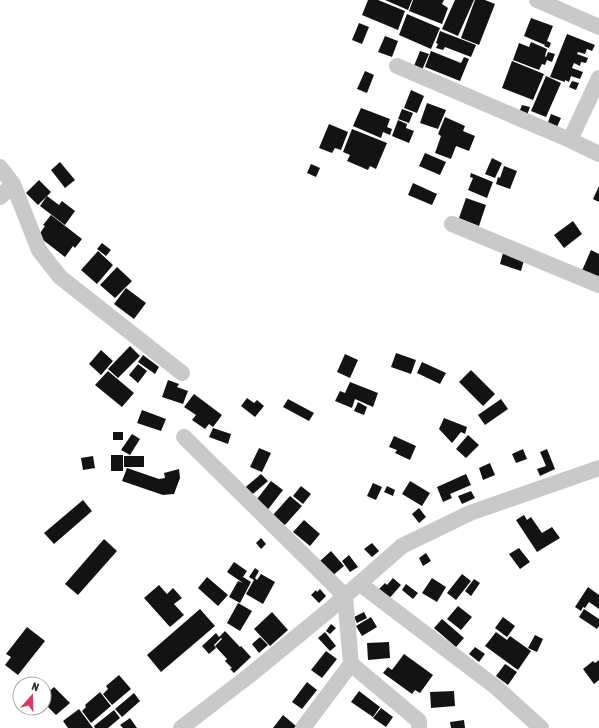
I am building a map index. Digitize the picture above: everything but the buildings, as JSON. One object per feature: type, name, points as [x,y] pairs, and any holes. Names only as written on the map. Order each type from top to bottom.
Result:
[{"type":"street","points":[[537,0],[599,27]]},
{"type":"street","points":[[397,66],[570,140],[599,154]]},
{"type":"street","points":[[570,140],[599,78]]},
{"type":"street","points":[[0,167],[13,184],[39,250],[60,277],[182,373]]},
{"type":"street","points":[[0,197],[13,184]]},
{"type":"street","points":[[452,224],[599,285]]},
{"type":"street","points":[[184,437],[345,596],[351,664],[303,728]]},
{"type":"street","points":[[181,728],[250,675],[360,584],[402,546],[470,513],[599,468]]},
{"type":"street","points":[[360,584],[496,688],[540,728]]},
{"type":"street","points":[[351,664],[419,720],[419,728]]}]
